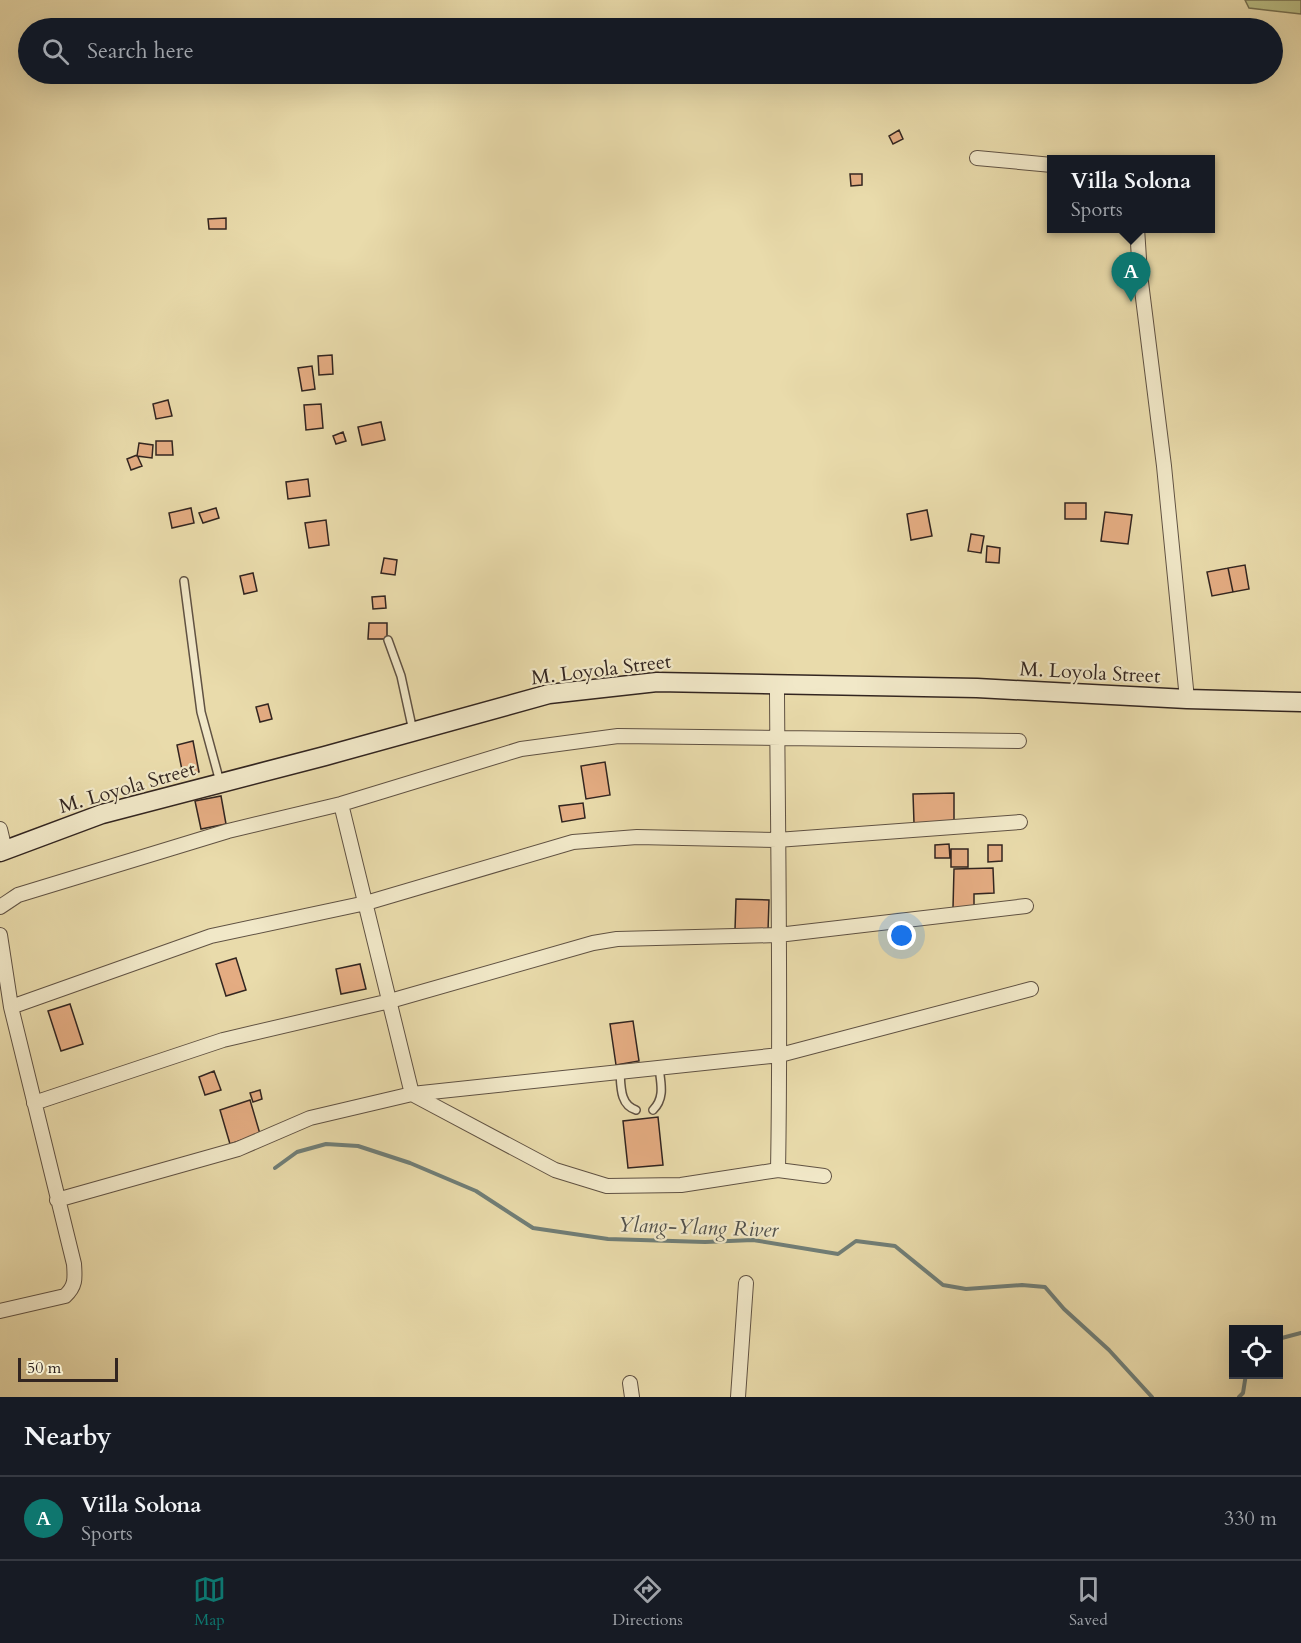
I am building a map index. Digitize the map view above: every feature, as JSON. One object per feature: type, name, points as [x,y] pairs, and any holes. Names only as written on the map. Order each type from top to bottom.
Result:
[{"type":"street","points":[[977,158],[1047,165]]},
{"type":"street","points":[[1138,233],[1188,699]]},
{"type":"street","name":"M. Loyola Street","points":[[2,851],[102,814],[549,694],[657,682],[977,688],[1188,699],[1301,702]]},
{"type":"street","points":[[777,693],[780,1055],[778,1170]]},
{"type":"street","points":[[0,907],[18,895],[228,831],[341,804],[522,749],[618,736],[1019,741]]},
{"type":"street","points":[[341,804],[412,1094],[555,1170],[607,1186],[681,1185],[778,1170],[824,1176]]},
{"type":"street","points":[[11,1007],[211,936],[366,903],[573,842],[637,837],[777,840],[1020,822]]},
{"type":"street","points":[[0,829],[2,851]]},
{"type":"street","points":[[34,1103],[223,1040],[390,1001],[593,943],[617,939],[778,935],[1026,906]]},
{"type":"street","points":[[0,935],[11,1007],[74,1264],[75,1277],[72,1289],[65,1296],[0,1311]]},
{"type":"street","points":[[57,1200],[238,1149],[310,1118],[412,1094],[780,1055],[1031,988]]},
{"type":"street","points":[[738,1397],[746,1283]]},
{"type":"lane","points":[[184,581],[201,712],[220,783]]},
{"type":"lane","points":[[388,640],[401,676],[413,731]]},
{"type":"lane","points":[[653,1110],[659,1104],[662,1092],[659,1068]]},
{"type":"lane","points":[[620,1072],[625,1103],[629,1108],[636,1110]]},
{"type":"green space","points":[[1245,0],[1301,0],[1301,14],[1249,8]]},
{"type":"building","points":[[899,130],[903,139],[893,144],[889,136]]},
{"type":"building","points":[[850,174],[862,174],[862,185],[851,186]]},
{"type":"building","points":[[226,218],[226,229],[209,229],[208,219]]},
{"type":"building","points":[[332,355],[333,374],[319,375],[318,356]]},
{"type":"building","points":[[312,366],[315,389],[302,391],[298,368]]},
{"type":"building","points":[[168,400],[172,416],[156,419],[153,404]]},
{"type":"building","points":[[321,404],[323,428],[306,430],[304,405]]},
{"type":"building","points":[[381,422],[385,440],[362,445],[358,427]]},
{"type":"building","points":[[343,432],[346,441],[336,444],[333,436]]},
{"type":"building","points":[[156,441],[172,441],[173,455],[156,455]]},
{"type":"building","points":[[139,443],[153,445],[152,458],[137,456]]},
{"type":"building","points":[[137,455],[142,466],[131,470],[127,459]]},
{"type":"building","points":[[308,479],[310,496],[288,499],[286,482]]},
{"type":"building","points":[[1065,503],[1086,503],[1086,519],[1065,519]]},
{"type":"building","points":[[191,508],[194,523],[172,528],[169,513]]},
{"type":"building","points":[[216,508],[219,518],[203,523],[199,513]]},
{"type":"building","points":[[927,510],[932,536],[911,540],[907,514]]},
{"type":"building","points":[[1105,512],[1132,515],[1128,544],[1101,541]]},
{"type":"building","points":[[326,520],[329,545],[309,548],[305,523]]},
{"type":"building","points":[[971,534],[984,536],[981,553],[968,551]]},
{"type":"building","points":[[987,546],[1000,548],[999,563],[986,562]]},
{"type":"building","points":[[384,558],[397,560],[395,575],[381,573]]},
{"type":"building","points":[[1245,565],[1249,589],[1233,592],[1228,568]]},
{"type":"building","points":[[1228,568],[1233,592],[1212,596],[1207,572]]},
{"type":"building","points":[[253,573],[257,591],[244,594],[240,576]]},
{"type":"building","points":[[385,596],[386,608],[373,609],[372,597]]},
{"type":"building","points":[[369,623],[387,623],[387,639],[368,639]]},
{"type":"building","points":[[268,704],[272,719],[260,722],[256,707]]},
{"type":"building","points":[[193,741],[199,772],[183,775],[177,745]]},
{"type":"building","points":[[605,762],[610,795],[586,799],[581,766]]},
{"type":"building","points":[[954,793],[954,822],[914,823],[913,794]]},
{"type":"building","points":[[221,796],[226,824],[201,829],[195,801]]},
{"type":"building","points":[[583,803],[585,818],[562,822],[559,806]]},
{"type":"building","points":[[949,844],[950,858],[935,858],[935,845]]},
{"type":"building","points":[[988,845],[1002,845],[1002,861],[988,862]]},
{"type":"building","points":[[951,849],[968,849],[968,867],[951,867]]},
{"type":"building","points":[[993,868],[994,893],[974,894],[974,907],[953,908],[954,869]]},
{"type":"building","points":[[736,899],[769,900],[768,931],[735,930]]},
{"type":"building","points":[[236,958],[246,990],[226,996],[216,964]]},
{"type":"building","points":[[360,964],[366,989],[341,994],[336,969]]},
{"type":"building","points":[[70,1004],[83,1044],[61,1051],[48,1011]]},
{"type":"building","points":[[633,1021],[639,1061],[616,1065],[610,1024]]},
{"type":"building","points":[[214,1071],[221,1090],[205,1095],[199,1077]]},
{"type":"building","points":[[260,1090],[262,1099],[253,1102],[250,1093]]},
{"type":"building","points":[[250,1100],[260,1134],[230,1144],[220,1110]]},
{"type":"building","points":[[658,1117],[663,1165],[628,1168],[623,1121]]},
{"type":"waterway","name":"Ylang-Ylang River","points":[[275,1168],[297,1152],[326,1144],[358,1146],[410,1163],[476,1191],[533,1228],[608,1239],[705,1242],[753,1240],[838,1254],[856,1241],[895,1246],[943,1285],[966,1289],[1022,1285],[1045,1287],[1064,1309],[1109,1350],[1152,1397]]},
{"type":"waterway","name":"Ylang-Ylang River","points":[[1283,1338],[1301,1333]]},
{"type":"waterway","name":"Ylang-Ylang River","points":[[1239,1397],[1243,1393],[1245,1379]]},
{"type":"place","name":"Villa Solona","points":[[1131,302]]}]
